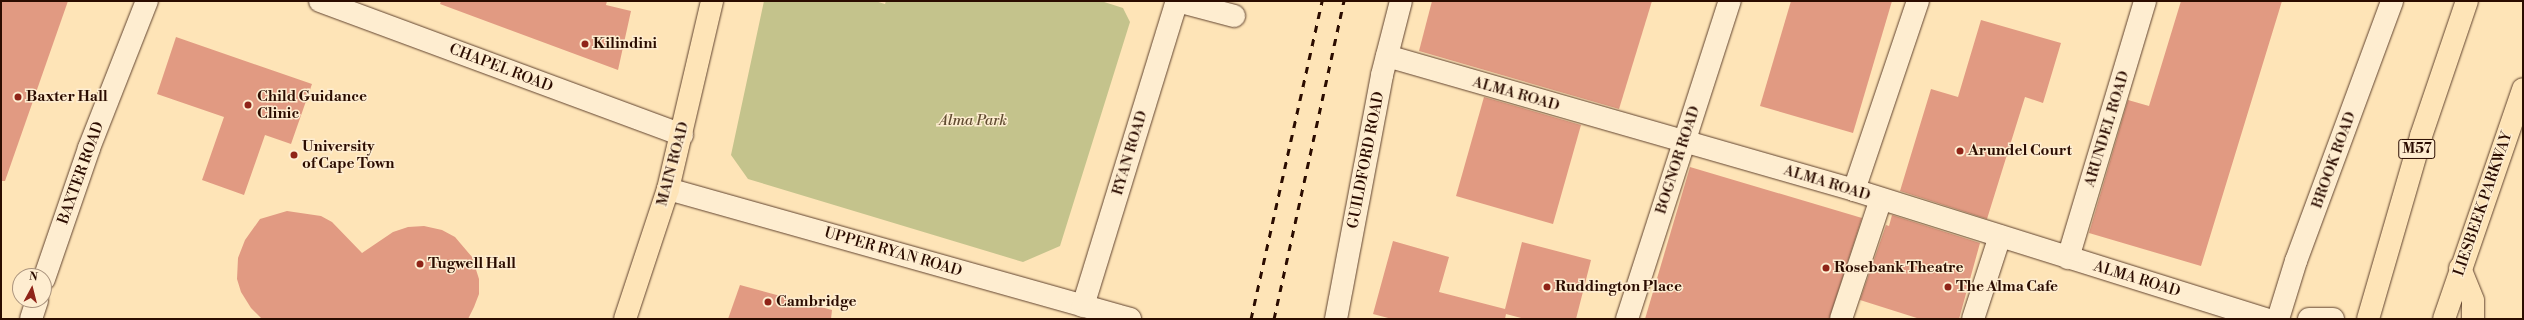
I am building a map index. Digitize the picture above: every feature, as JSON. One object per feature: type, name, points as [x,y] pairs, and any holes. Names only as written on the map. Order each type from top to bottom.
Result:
[{"type":"main road","name":"M57","points":[[2368,319],[2421,136],[2467,1]]},
{"type":"main road","name":"MAIN ROAD","points":[[625,319],[668,190],[682,135],[711,3]]},
{"type":"main road","name":"LIESBEEK PARKWAY","points":[[2444,319],[2460,268],[2523,89]]},
{"type":"main road","points":[[2460,268],[2473,301],[2473,319]]},
{"type":"street","name":"BAXTER ROAD","points":[[48,268],[89,148],[147,1]]},
{"type":"street","name":"CHAPEL ROAD","points":[[320,1],[682,135]]},
{"type":"street","points":[[1177,1],[1234,16]]},
{"type":"street","name":"RYAN ROAD","points":[[1083,306],[1177,1]]},
{"type":"street","name":"GUILDFORD ROAD","points":[[1336,319],[1387,56],[1401,1]]},
{"type":"street","name":"BOGNOR ROAD","points":[[1628,319],[1730,1]]},
{"type":"street","points":[[1854,190],[1918,1]]},
{"type":"street","name":"ARUNDEL ROAD","points":[[2068,258],[2145,1]]},
{"type":"street","name":"BROOK ROAD","points":[[2278,319],[2296,261],[2392,1]]},
{"type":"street","name":"ALMA ROAD","points":[[1387,56],[1854,190],[2265,319]]},
{"type":"street","name":"UPPER RYAN ROAD","points":[[668,190],[1124,317]]},
{"type":"street","points":[[1841,319],[1882,199]]},
{"type":"street","points":[[1973,319],[2000,236]]},
{"type":"street","points":[[31,319],[34,308]]},
{"type":"street","points":[[2309,319],[2333,319]]},
{"type":"green space","name":"Alma Park","points":[[764,1],[875,1],[885,4],[886,1],[1101,1],[1123,8],[1130,22],[1060,246],[1023,262],[748,179],[731,155]]},
{"type":"building","name":"Baxter Hall","points":[[1,1],[68,1],[5,181],[1,181]]},
{"type":"building","name":"Kilindini","points":[[441,1],[607,1],[606,5],[631,11],[618,70],[440,4]]},
{"type":"building","points":[[1432,1],[1652,1],[1619,109],[1419,51]]},
{"type":"building","points":[[1791,1],[1892,1],[1853,133],[1760,106]]},
{"type":"building","points":[[2181,1],[2282,1],[2201,266],[2089,233],[2128,100],[2149,106]]},
{"type":"building","points":[[1981,20],[2061,43],[2043,103],[2025,97],[1987,219],[1900,191],[1931,89],[1958,97]]},
{"type":"building","name":"Child Guidance Clinic","points":[[176,37],[312,84],[291,144],[265,135],[244,195],[202,180],[224,117],[157,94]]},
{"type":"building","points":[[1484,97],[1581,125],[1553,224],[1456,196]]},
{"type":"building","points":[[1690,167],[1862,218],[1829,319],[1645,319]]},
{"type":"building","name":"Tugwell Hall","points":[[287,211],[321,216],[332,222],[362,253],[393,232],[408,227],[424,226],[442,230],[455,237],[472,257],[479,279],[479,294],[468,319],[262,319],[251,308],[241,292],[237,279],[238,258],[245,240],[260,219]]},
{"type":"building","points":[[1892,215],[1980,243],[1959,319],[1920,319],[1860,300],[1886,225],[1889,226]]},
{"type":"building","points":[[1393,241],[1449,257],[1439,292],[1505,309],[1522,242],[1591,260],[1576,319],[1525,319],[1506,314],[1505,319],[1392,319],[1373,314]]},
{"type":"building","name":"Cambridge","points":[[740,285],[832,310],[831,319],[728,319]]},
{"type":"railway","points":[[1251,319],[1322,1]]},
{"type":"railway","points":[[1274,319],[1344,1]]},
{"type":"place","name":"Kilindini","points":[[585,44]]},
{"type":"place","name":"Baxter Hall","points":[[18,97]]},
{"type":"place","name":"Child Guidance Clinic","points":[[248,105]]},
{"type":"place","name":"Arundel Court","points":[[1960,151]]},
{"type":"place","name":"University of Cape Town","points":[[294,155]]},
{"type":"place","name":"Tugwell Hall","points":[[420,264]]},
{"type":"place","name":"Rosebank Theatre","points":[[1826,268]]},
{"type":"place","name":"Ruddington Place","points":[[1547,287]]},
{"type":"place","name":"The Alma Cafe","points":[[1948,287]]},
{"type":"place","name":"Cambridge","points":[[768,302]]}]
